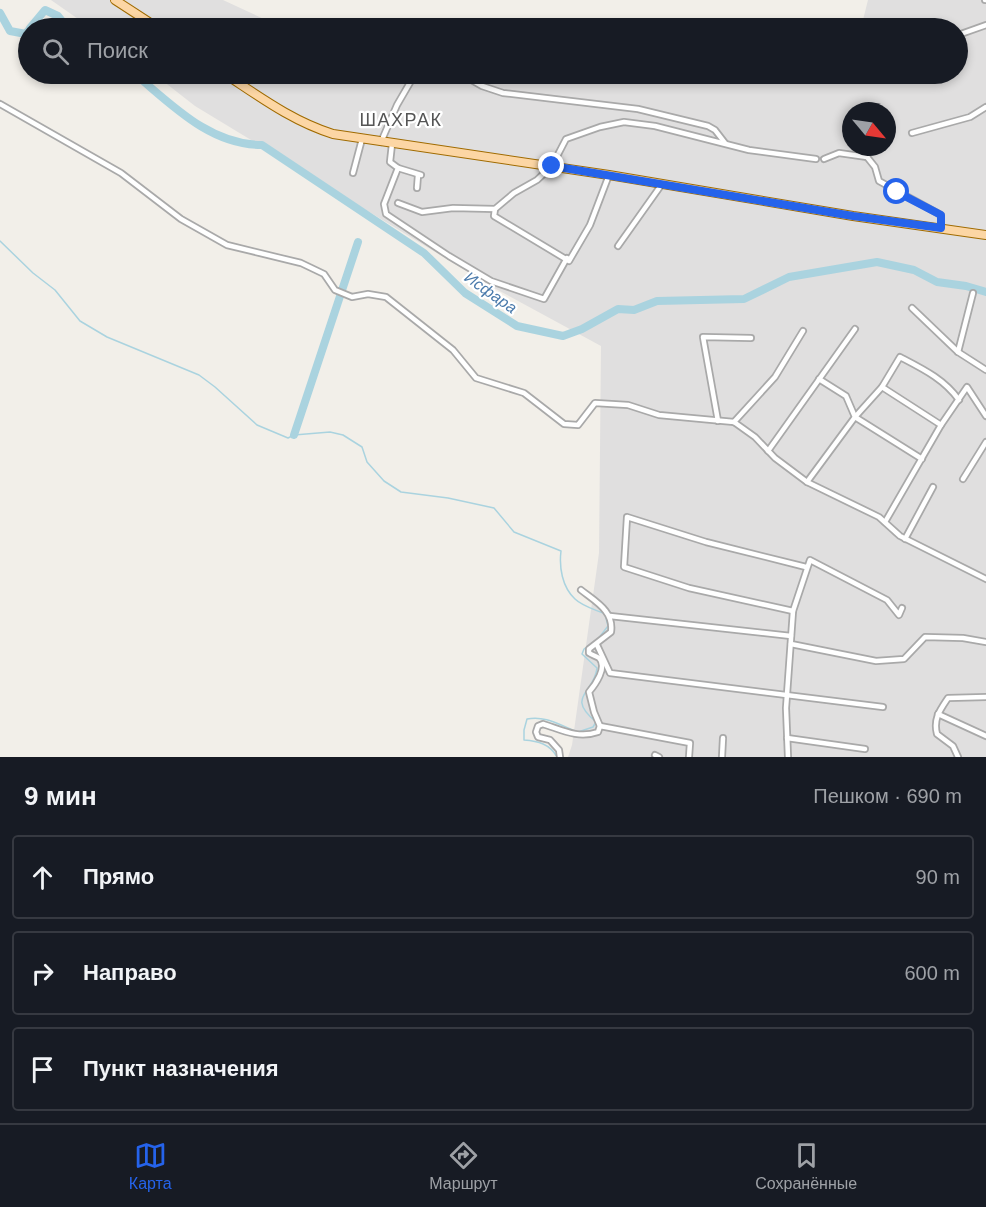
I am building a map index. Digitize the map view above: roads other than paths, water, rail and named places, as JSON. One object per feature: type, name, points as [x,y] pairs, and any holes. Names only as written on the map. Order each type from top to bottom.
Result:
[{"type":"main road","points":[[115,0],[143,18]]},
{"type":"main road","points":[[240,84],[310,127],[333,134],[552,166],[853,216],[986,235]]},
{"type":"street","points":[[968,32],[986,25]]},
{"type":"street","points":[[381,142],[409,84]]},
{"type":"street","points":[[478,84],[503,93],[638,109],[687,120],[715,130],[725,144]]},
{"type":"street","points":[[0,104],[122,173],[181,219],[227,245],[301,263],[324,274],[335,290],[352,297],[368,294],[386,297],[453,350],[477,378],[524,393],[564,424],[578,425],[596,403],[628,405],[659,415],[734,422],[807,482],[879,517],[905,539],[986,579]]},
{"type":"street","points":[[912,133],[970,117],[986,107]]},
{"type":"street","points":[[398,203],[422,212],[453,208],[495,209],[514,193],[537,180],[552,166],[566,139],[600,127],[624,122],[654,126],[749,150],[816,159]]},
{"type":"street","points":[[353,173],[362,139]]},
{"type":"street","points":[[392,144],[390,162],[398,168],[419,175],[417,188]]},
{"type":"street","points":[[824,159],[839,153],[867,157],[875,167],[879,182],[941,215],[941,228]]},
{"type":"street","points":[[398,168],[384,204],[386,214],[491,281],[544,299],[567,258]]},
{"type":"street","points":[[495,209],[494,216],[569,261],[590,225],[609,175]]},
{"type":"street","points":[[618,246],[662,184]]},
{"type":"street","points":[[958,352],[973,293]]},
{"type":"street","points":[[912,308],[958,352],[986,370]]},
{"type":"street","points":[[768,451],[855,329]]},
{"type":"street","points":[[734,422],[774,376],[803,331]]},
{"type":"street","points":[[718,421],[703,337],[751,338]]},
{"type":"street","points":[[807,482],[855,417],[882,387],[900,357],[932,374],[951,388],[959,400]]},
{"type":"street","points":[[819,379],[846,396],[855,417],[922,459]]},
{"type":"street","points":[[882,387],[941,425]]},
{"type":"street","points":[[885,522],[941,425],[967,387],[986,416]]},
{"type":"street","points":[[963,479],[986,442]]},
{"type":"street","points":[[905,539],[933,487]]},
{"type":"street","points":[[793,611],[689,588],[624,567],[627,517],[706,542],[806,567]]},
{"type":"street","points":[[788,757],[788,694],[793,611],[810,560],[887,600],[899,615],[902,608]]},
{"type":"street","points":[[560,757],[559,750],[550,740],[538,737],[536,732],[538,726],[543,724],[577,735],[589,735],[598,732],[600,726],[589,692],[600,676],[602,665],[598,658],[589,653],[590,649],[611,633],[612,624],[610,616],[602,606],[581,590]]},
{"type":"street","points":[[610,616],[791,636]]},
{"type":"street","points":[[791,644],[876,661],[904,659],[925,637],[963,638],[986,642]]},
{"type":"street","points":[[597,645],[610,673],[883,707]]},
{"type":"street","points":[[958,757],[953,746],[937,734],[934,725],[938,714],[948,698],[986,696]]},
{"type":"street","points":[[938,714],[986,736]]},
{"type":"street","points":[[600,726],[690,743],[689,757]]},
{"type":"street","points":[[722,757],[723,738]]},
{"type":"street","points":[[787,738],[865,749]]},
{"type":"waterway","name":"Исфара","points":[[38,18],[45,10],[60,18]]},
{"type":"waterway","name":"Исфара","points":[[0,13],[10,31],[18,32]]},
{"type":"waterway","name":"Исфара","points":[[147,84],[178,110],[209,131],[243,143],[262,145],[424,253],[465,293],[517,326],[563,336],[582,329],[618,309],[634,310],[657,301],[744,299],[789,277],[877,262],[914,270],[937,282],[966,286],[986,292]]},
{"type":"waterway","points":[[0,241],[33,273],[55,290],[80,321],[107,337],[199,375],[257,425],[288,438],[294,435],[330,432],[343,435],[362,447],[367,462],[384,481],[401,492],[448,498],[494,508],[514,532],[561,551],[561,570],[567,589],[585,606],[605,614],[608,626],[598,639],[584,649],[582,654],[597,668],[595,677],[582,700],[587,713],[596,722],[593,727],[578,732],[541,718],[527,719],[524,740],[543,744],[557,757]]},
{"type":"waterway","points":[[294,435],[358,242]]},
{"type":"district","name":"ШАХРАК","points":[[401,120]]}]
